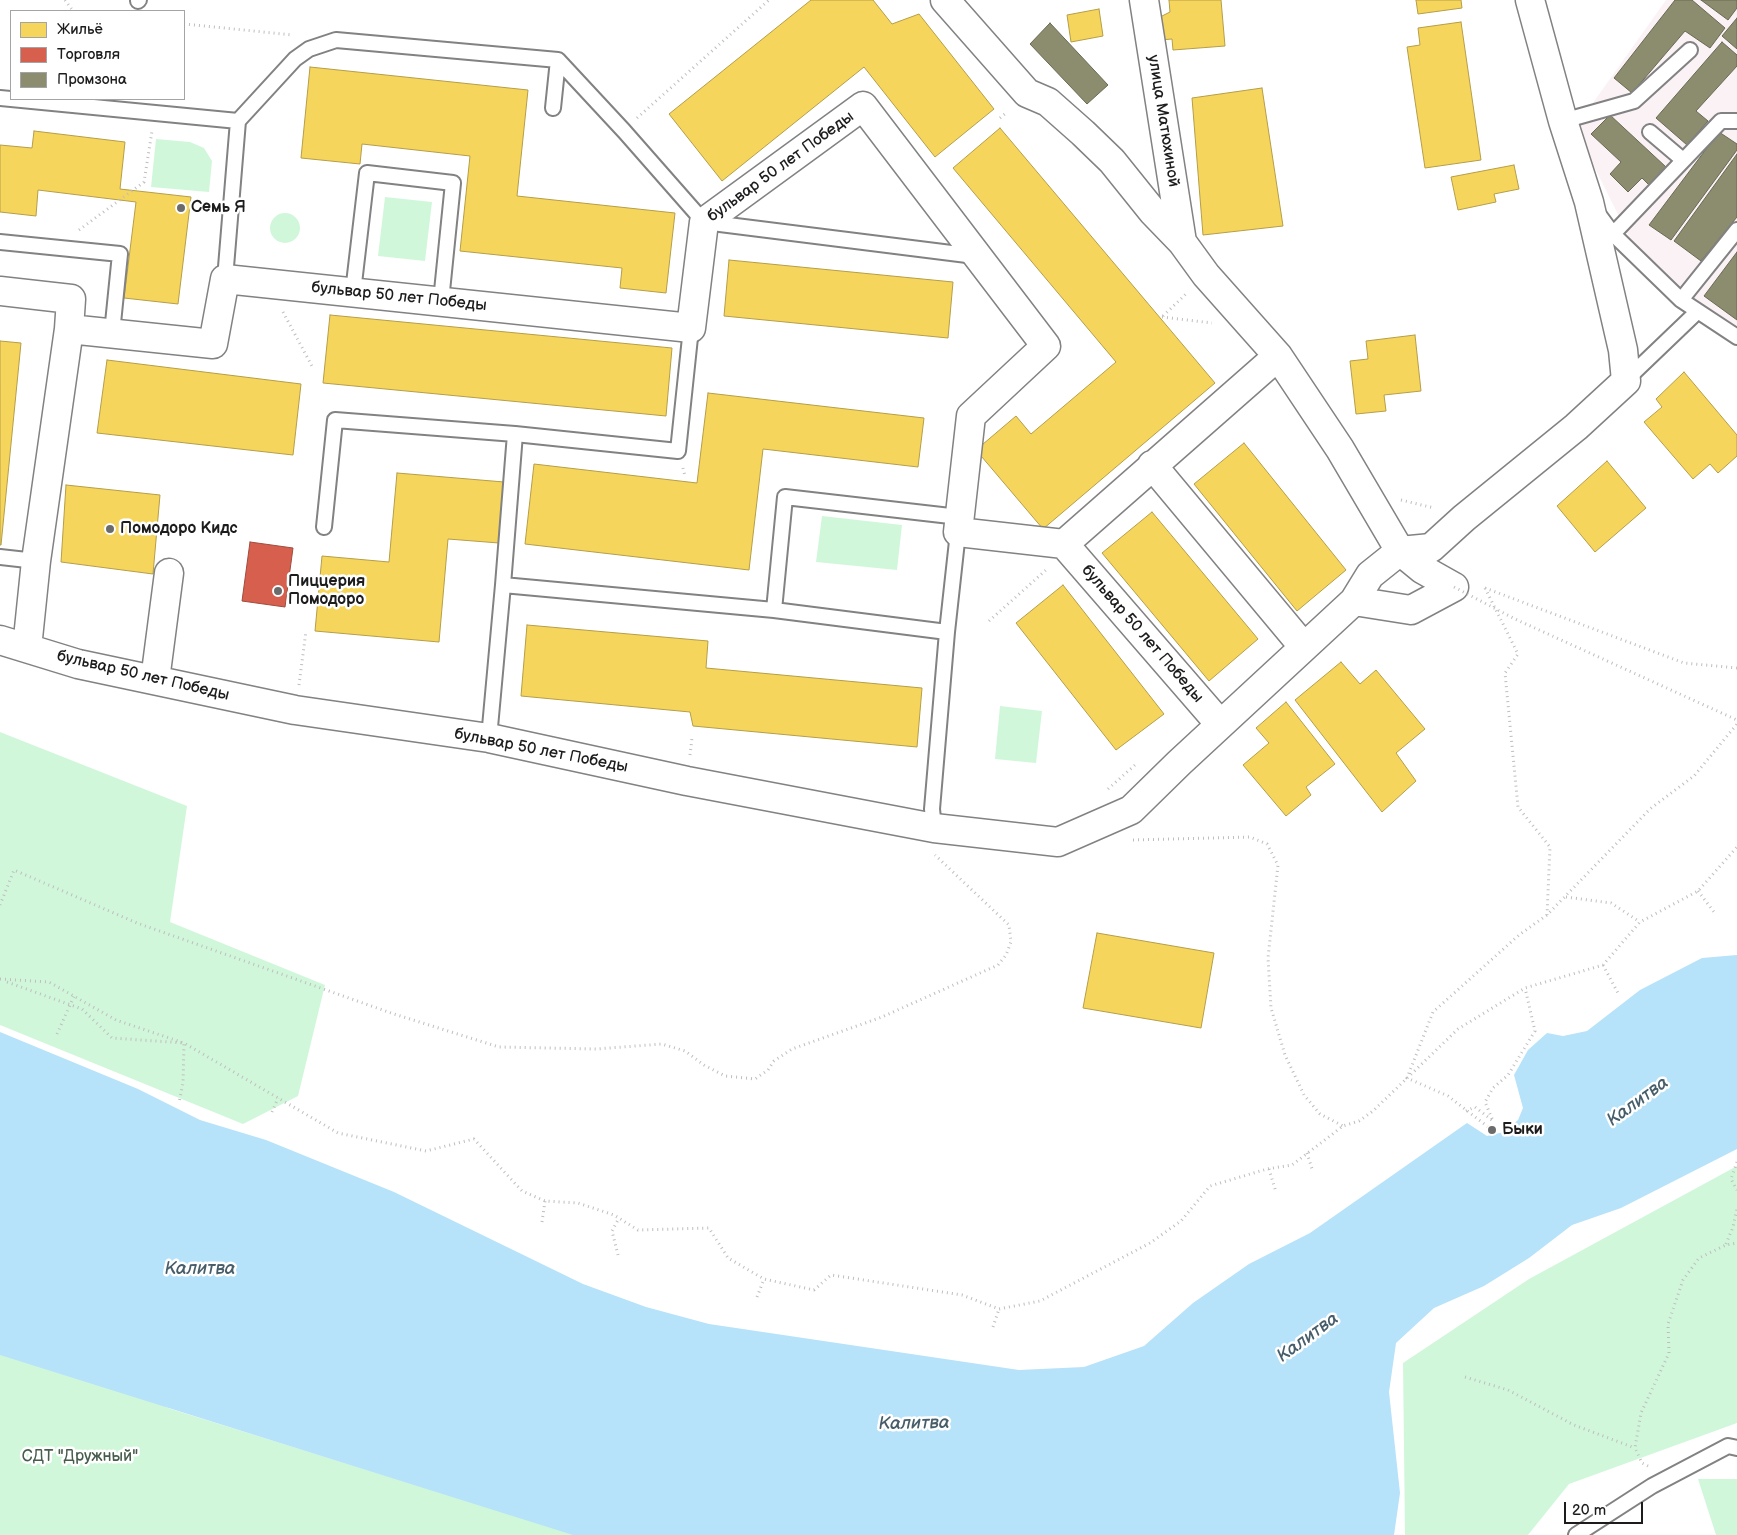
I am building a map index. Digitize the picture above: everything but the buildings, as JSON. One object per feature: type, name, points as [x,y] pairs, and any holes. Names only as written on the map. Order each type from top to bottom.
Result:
[{"type":"street","points":[[945,0],[1028,93],[1048,102],[1112,161],[1152,212],[1182,242],[1206,275],[1278,356],[1320,419],[1400,552],[1422,569],[1467,587]]},
{"type":"street","name":"улица Матюхиной","points":[[1144,0],[1182,242]]},
{"type":"street","points":[[1220,724],[1354,601],[1370,575],[1400,552],[1431,548],[1466,516],[1576,427],[1626,381],[1623,350],[1590,202],[1563,120],[1530,0]]},
{"type":"street","name":"бульвар 50 лет Победы","points":[[225,279],[691,328],[704,222],[863,106],[1046,346],[971,416],[958,525]]},
{"type":"street","points":[[69,329],[214,344],[225,279]]},
{"type":"street","points":[[0,291],[71,299],[69,329],[36,561],[27,648]]},
{"type":"street","points":[[958,525],[1066,547],[1152,465],[1278,356]]},
{"type":"street","points":[[1152,465],[1303,646]]},
{"type":"street","name":"бульвар 50 лет Победы","points":[[0,640],[78,664],[295,710],[489,738],[687,781],[933,840],[1058,842],[1132,810],[1220,724],[1066,547]]},
{"type":"street","points":[[155,680],[169,573]]},
{"type":"street","points":[[1354,601],[1411,610],[1467,587]]},
{"type":"lane","points":[[225,279],[238,121],[295,59],[309,48],[336,40],[558,60],[704,222],[978,256]]},
{"type":"lane","points":[[1563,120],[1634,101],[1690,50]]},
{"type":"lane","points":[[552,108],[558,60]]},
{"type":"lane","points":[[21,100],[238,121]]},
{"type":"lane","points":[[1612,234],[1721,121],[1737,121]]},
{"type":"lane","points":[[1650,132],[1683,160]]},
{"type":"lane","points":[[353,292],[367,173],[453,183],[441,301]]},
{"type":"lane","points":[[1590,202],[1612,234],[1681,300],[1737,337]]},
{"type":"lane","points":[[1681,300],[1737,230]]},
{"type":"lane","points":[[0,242],[120,254],[112,333]]},
{"type":"lane","points":[[1626,381],[1697,312]]},
{"type":"lane","points":[[324,527],[336,420],[515,434],[678,451],[691,328]]},
{"type":"lane","points":[[489,738],[515,434]]},
{"type":"lane","points":[[774,610],[785,497],[958,525],[932,809],[933,840]]},
{"type":"lane","points":[[0,558],[36,561]]},
{"type":"lane","points":[[503,585],[774,610],[947,632]]},
{"type":"lane","points":[[1576,1535],[1652,1486],[1728,1446],[1737,1448]]},
{"type":"path","points":[[624,131],[769,0]]},
{"type":"path","points":[[185,24],[336,40]]},
{"type":"path","points":[[62,248],[76,232],[144,182],[155,113]]},
{"type":"path","points":[[1206,275],[1162,317],[1252,327]]},
{"type":"path","points":[[267,283],[313,368]]},
{"type":"path","points":[[1365,492],[1466,516]]},
{"type":"path","points":[[989,621],[1066,547]]},
{"type":"path","points":[[1467,587],[1485,588],[1684,663],[1737,668]]},
{"type":"path","points":[[1467,587],[1515,619],[1737,720]]},
{"type":"path","points":[[1485,588],[1518,654],[1505,673],[1518,807],[1550,847],[1547,915]]},
{"type":"path","points":[[295,710],[306,631]]},
{"type":"path","points":[[1407,1078],[1433,1012],[1519,935],[1547,915],[1650,810],[1694,776],[1737,724]]},
{"type":"path","points":[[1103,794],[1138,762]]},
{"type":"path","points":[[1125,840],[1250,837],[1267,844],[1278,865],[1268,958],[1271,1008],[1285,1055],[1304,1095],[1320,1114],[1342,1126]]},
{"type":"path","points":[[0,905],[14,870],[137,923],[394,1014],[499,1047],[596,1049],[662,1044],[685,1050],[704,1065],[725,1076],[756,1079],[768,1070],[774,1061],[792,1049],[882,1017],[998,965],[1006,955],[1011,942],[1009,925],[933,840]]},
{"type":"path","points":[[1,979],[48,982],[116,1020],[184,1043],[338,1132],[426,1151],[474,1139],[522,1191],[545,1201],[578,1203],[619,1218],[638,1230],[709,1228],[728,1258],[764,1279],[814,1290],[830,1275],[962,1294],[999,1309],[1040,1301],[1150,1243],[1181,1221],[1210,1186],[1269,1168],[1292,1165],[1342,1126],[1359,1121],[1458,1029],[1525,988],[1603,965],[1640,922],[1698,891],[1737,847]]},
{"type":"path","points":[[1698,891],[1714,912]]},
{"type":"path","points":[[1566,897],[1611,903],[1640,922]]},
{"type":"path","points":[[1603,965],[1619,994]]},
{"type":"path","points":[[1,979],[82,1009],[112,1038],[184,1043]]},
{"type":"path","points":[[1466,1110],[1475,1107],[1493,1121],[1485,1102],[1493,1088],[1508,1076],[1535,1031],[1525,988]]},
{"type":"path","points":[[57,1034],[74,996]]},
{"type":"path","points":[[179,1104],[184,1043]]},
{"type":"path","points":[[1407,1078],[1448,1096],[1492,1130]]},
{"type":"path","points":[[272,1112],[278,1098]]},
{"type":"path","points":[[1307,1153],[1312,1172]]},
{"type":"path","points":[[1737,1162],[1732,1178],[1737,1190]]},
{"type":"path","points":[[1269,1168],[1276,1192]]},
{"type":"path","points":[[542,1222],[545,1201]]},
{"type":"path","points":[[1726,1244],[1733,1227],[1737,1209]]},
{"type":"path","points":[[618,1255],[612,1231],[619,1218]]},
{"type":"path","points":[[1654,1469],[1642,1463],[1635,1448],[1641,1413],[1669,1353],[1668,1324],[1683,1280],[1699,1258],[1726,1244],[1737,1243]]},
{"type":"path","points":[[757,1297],[764,1279]]},
{"type":"path","points":[[994,1327],[999,1309]]},
{"type":"path","points":[[1465,1377],[1508,1390],[1574,1425],[1635,1448]]},
{"type":"shaded area","points":[[1666,0],[1737,0],[1737,346],[1638,255],[1575,128]]},
{"type":"green space","points":[[156,139],[190,142],[204,148],[212,161],[209,192],[151,187]]},
{"type":"green space","points":[[385,197],[432,202],[425,261],[378,256]]},
{"type":"green space","points":[[285,213],[296,217],[300,228],[296,239],[285,243],[274,239],[270,228],[274,217]]},
{"type":"green space","points":[[822,516],[902,525],[897,570],[816,562]]},
{"type":"green space","points":[[1000,706],[1042,711],[1036,763],[995,759]]},
{"type":"green space","points":[[0,732],[187,806],[170,922],[325,985],[298,1096],[243,1124],[0,1025]]},
{"type":"green space","points":[[1737,1166],[1737,1423],[1569,1484],[1528,1535],[1405,1535],[1403,1363],[1529,1279]]},
{"type":"green space","name":"СДТ \"Дружный\"","points":[[0,1340],[171,1409],[576,1535],[0,1535]]},
{"type":"green space","points":[[1698,1479],[1737,1479],[1737,1535],[1716,1535]]},
{"type":"water","name":"Калитва","points":[[1737,955],[1737,1149],[1621,1208],[1572,1225],[1529,1258],[1484,1286],[1434,1308],[1396,1343],[1389,1392],[1400,1493],[1394,1535],[573,1535],[0,1355],[0,1032],[138,1089],[200,1120],[266,1140],[394,1192],[583,1284],[646,1307],[709,1324],[1019,1370],[1084,1367],[1144,1346],[1193,1303],[1249,1264],[1310,1233],[1467,1123],[1487,1136],[1504,1132],[1518,1120],[1523,1108],[1514,1075],[1528,1050],[1547,1033],[1563,1036],[1587,1031],[1640,990],[1702,958]]},
{"type":"place","name":"Семь Я","points":[[181,208]]},
{"type":"place","name":"Помодоро Кидс","points":[[110,529]]},
{"type":"place","name":"Пиццерия Помодоро","points":[[278,591]]},
{"type":"place","name":"Быки","points":[[1492,1130]]}]
